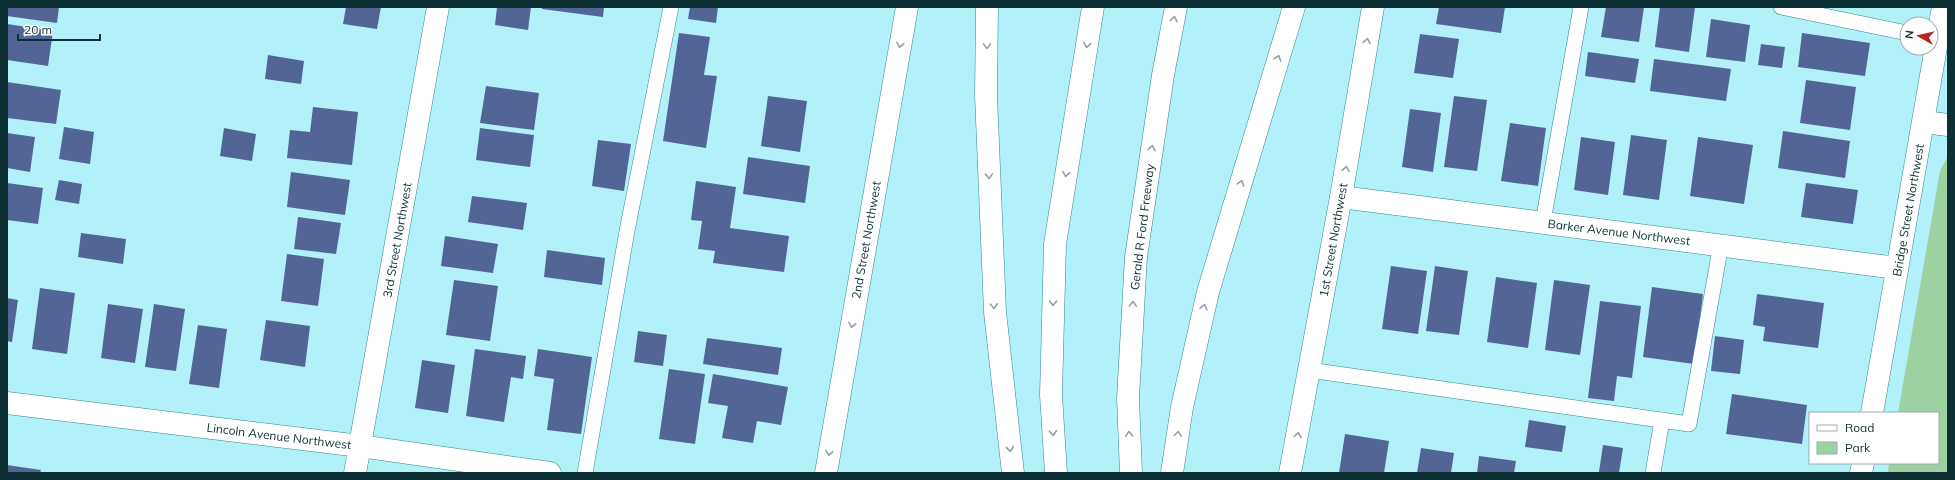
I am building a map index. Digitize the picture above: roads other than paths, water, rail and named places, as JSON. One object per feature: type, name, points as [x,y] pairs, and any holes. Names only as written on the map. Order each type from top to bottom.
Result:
[{"type":"main road","name":"3rd Street Northwest","points":[[356,473],[438,7]]},
{"type":"main road","name":"2nd Street Northwest","points":[[826,473],[907,7]]},
{"type":"main road","points":[[987,7],[986,95],[995,312],[1013,473]]},
{"type":"main road","points":[[1056,473],[1051,394],[1055,244],[1094,7]]},
{"type":"main road","name":"Gerald R Ford Freeway","points":[[1131,473],[1128,398],[1136,257],[1163,75],[1176,7]]},
{"type":"main road","points":[[1172,473],[1182,406],[1208,292],[1294,7]]},
{"type":"main road","name":"1st Street Northwest","points":[[1290,473],[1341,197],[1373,7]]},
{"type":"main road","name":"Bridge Street Northwest","points":[[1939,20],[1943,7]]},
{"type":"main road","name":"Bridge Street Northwest","points":[[1872,412],[1924,122],[1932,56]]},
{"type":"main road","points":[[1924,122],[1948,125]]},
{"type":"main road","name":"Barker Avenue Northwest","points":[[1341,197],[1721,244],[1897,268]]},
{"type":"main road","name":"Lincoln Avenue Northwest","points":[[7,403],[360,446],[550,473]]},
{"type":"lane","points":[[585,473],[627,231],[671,7]]},
{"type":"lane","points":[[1543,222],[1581,7]]},
{"type":"lane","points":[[1781,7],[1899,31]]},
{"type":"lane","points":[[1309,370],[1690,424],[1721,244]]},
{"type":"lane","points":[[1653,473],[1662,420]]}]
